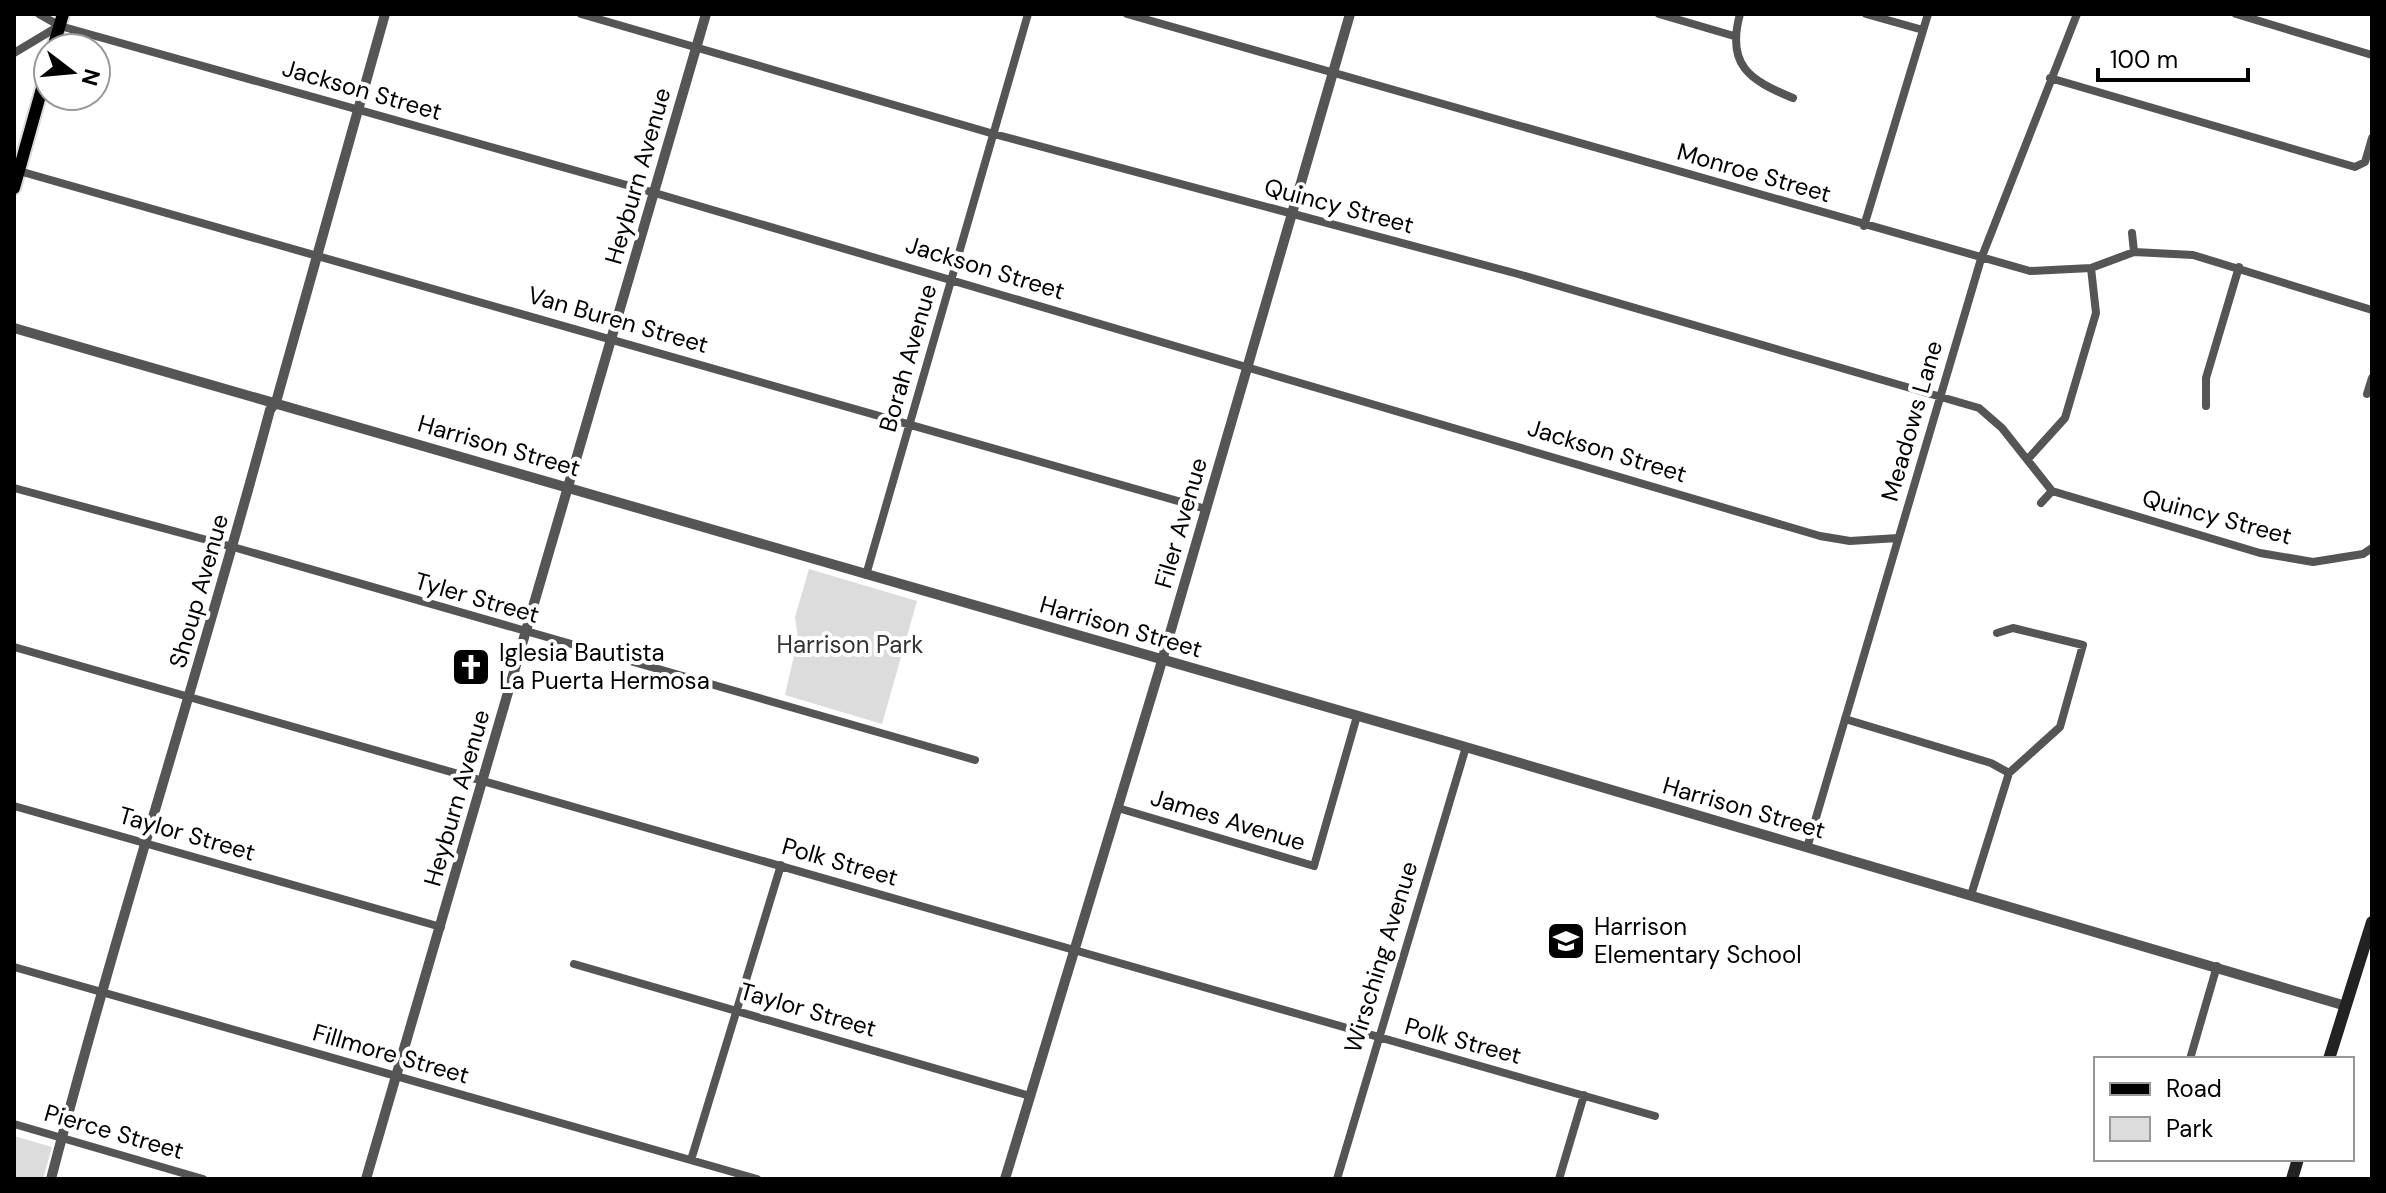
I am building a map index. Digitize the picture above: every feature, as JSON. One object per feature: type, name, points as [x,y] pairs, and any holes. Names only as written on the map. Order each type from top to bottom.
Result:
[{"type":"main road","points":[[14,188],[35,112]]},
{"type":"main road","points":[[2330,1057],[2372,922]]},
{"type":"street","name":"Jackson Street","points":[[39,14],[359,110],[952,279],[1820,536],[1850,541],[1898,538]]},
{"type":"street","name":"Shoup Avenue","points":[[51,1179],[385,14]]},
{"type":"street","name":"Quincy Street","points":[[581,14],[994,134],[1518,274],[1979,408],[2028,459],[2052,491],[2260,553],[2313,562],[2363,554],[2372,548]]},
{"type":"street","name":"Heyburn Avenue","points":[[366,1179],[706,14]]},
{"type":"street","name":"Borah Avenue","points":[[866,575],[1028,14]]},
{"type":"street","name":"Monroe Street","points":[[1127,14],[2030,271],[2091,268],[2134,252],[2193,255],[2372,310]]},
{"type":"street","name":"Filer Avenue","points":[[1005,1179],[1118,808],[1350,14]]},
{"type":"street","points":[[1659,14],[1734,36]]},
{"type":"street","points":[[1740,14],[1734,36],[1738,61],[1758,84],[1793,98]]},
{"type":"street","points":[[1866,14],[1923,30]]},
{"type":"street","points":[[1864,226],[1928,14]]},
{"type":"street","name":"Meadows Lane","points":[[1807,848],[1981,259],[2077,14]]},
{"type":"street","points":[[2236,14],[2372,55]]},
{"type":"street","points":[[14,53],[61,20]]},
{"type":"street","points":[[2050,78],[2355,167],[2365,162],[2372,138]]},
{"type":"street","name":"Van Buren Street","points":[[19,171],[1206,509]]},
{"type":"street","points":[[2132,233],[2134,252]]},
{"type":"street","points":[[2206,406],[2206,378],[2239,267]]},
{"type":"street","points":[[2028,459],[2065,418],[2096,313],[2091,268]]},
{"type":"street","name":"Harrison Street","points":[[14,328],[1466,747],[2346,1006]]},
{"type":"street","points":[[2367,394],[2372,378]]},
{"type":"street","name":"Tyler Street","points":[[14,488],[233,547],[975,760]]},
{"type":"street","points":[[2041,503],[2052,491]]},
{"type":"street","points":[[1971,895],[2009,773],[2060,727],[2083,645],[2013,628],[1997,633]]},
{"type":"street","name":"Polk Street","points":[[14,647],[1655,1116]]},
{"type":"street","name":"James Avenue","points":[[1118,808],[1314,866],[1357,716]]},
{"type":"street","points":[[1845,719],[1991,763],[2009,773]]},
{"type":"street","name":"Wirsching Avenue","points":[[1337,1179],[1466,747]]},
{"type":"street","name":"Taylor Street","points":[[14,806],[441,927]]},
{"type":"street","points":[[691,1160],[781,865]]},
{"type":"street","name":"Taylor Street","points":[[574,964],[1030,1096]]},
{"type":"street","points":[[2191,1057],[2217,966]]},
{"type":"street","name":"Fillmore Street","points":[[14,967],[757,1179]]},
{"type":"street","points":[[1559,1179],[1584,1095]]},
{"type":"street","name":"Pierce Street","points":[[14,1124],[203,1179]]},
{"type":"green space","name":"Harrison Park","points":[[809,569],[917,601],[882,724],[785,695],[798,638],[795,617]]},
{"type":"green space","points":[[14,1136],[52,1147],[43,1179],[14,1179]]},
{"type":"place","name":"Iglesia Bautista La Puerta Hermosa","points":[[471,667]]},
{"type":"place","name":"Harrison Elementary School","points":[[1566,941]]}]
